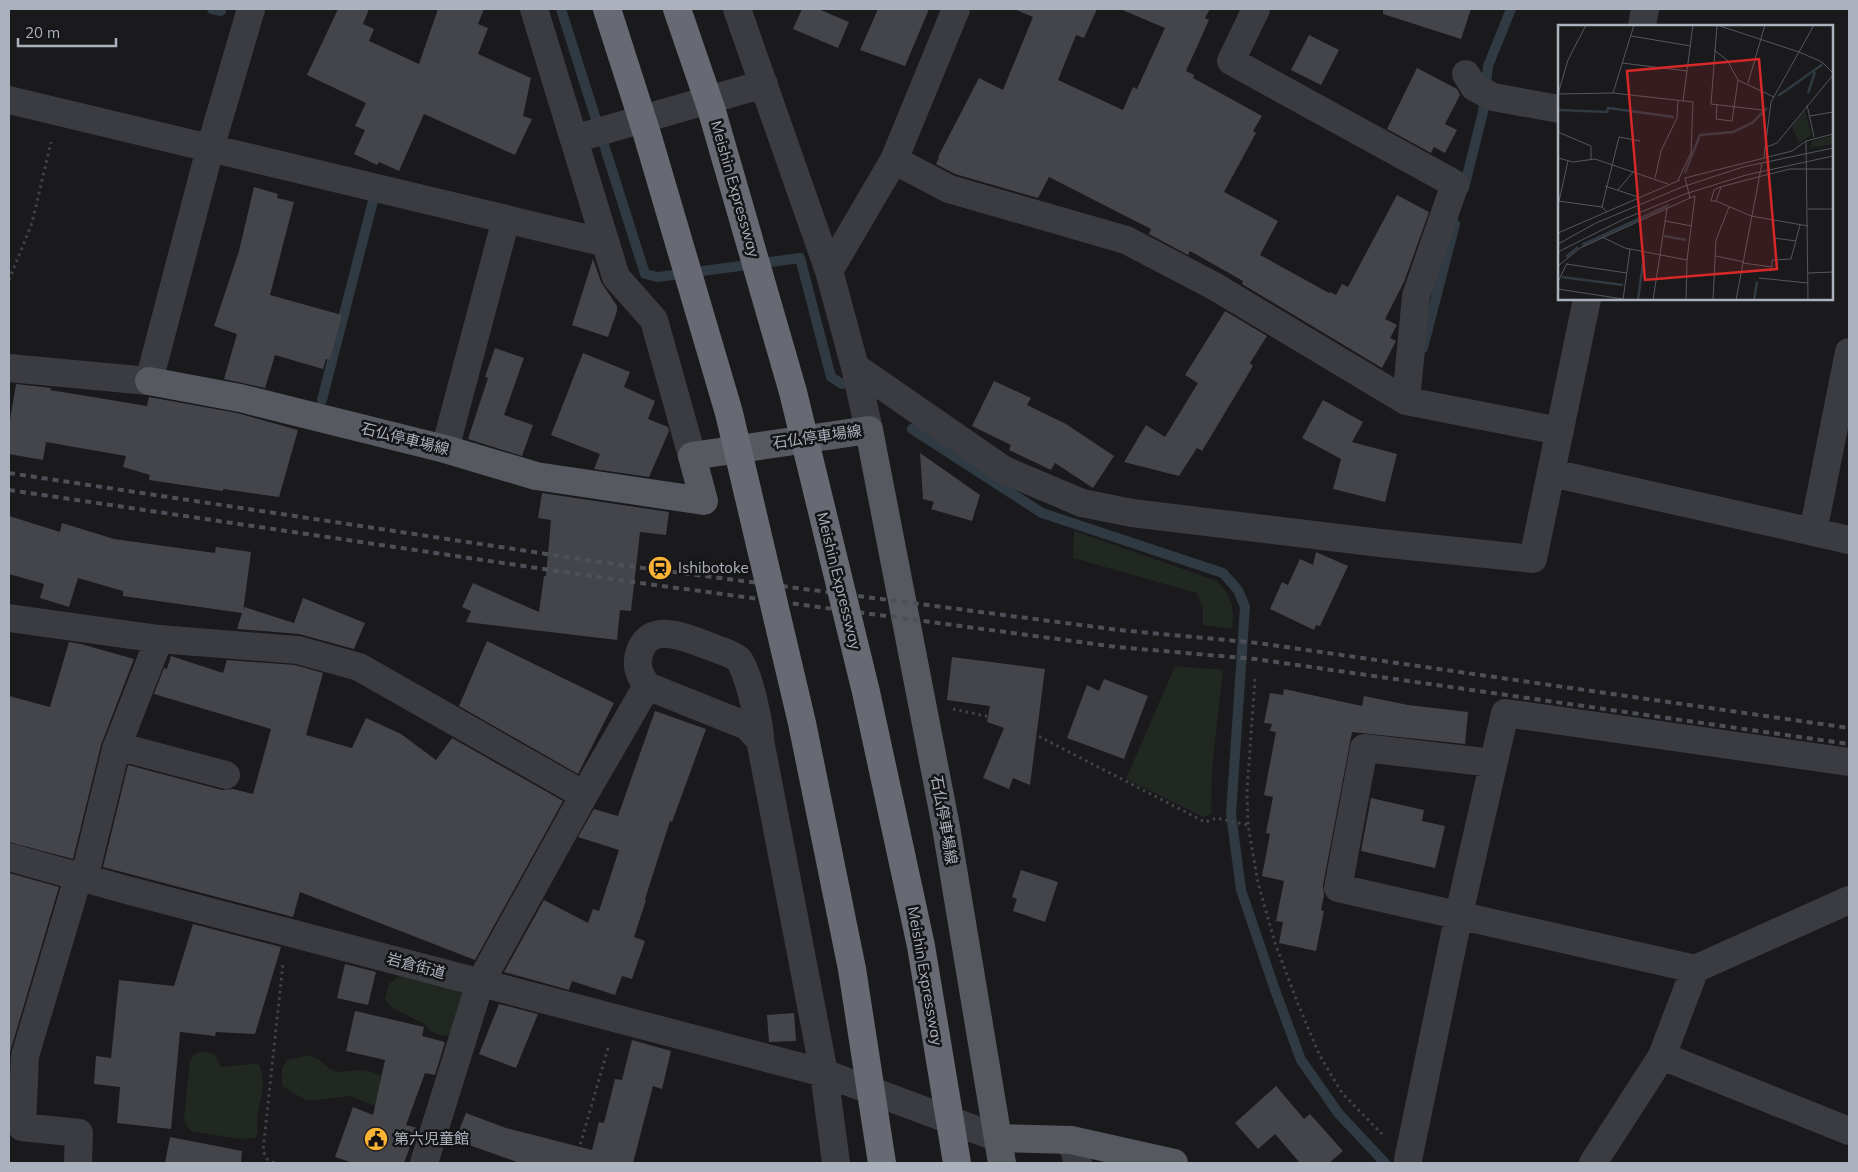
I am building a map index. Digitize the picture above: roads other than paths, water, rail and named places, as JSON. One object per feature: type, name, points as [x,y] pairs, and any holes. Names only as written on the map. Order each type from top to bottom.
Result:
[{"type":"highway","points":[[607,9],[647,134],[729,413],[806,742],[852,969],[882,1163]]},
{"type":"highway","name":"Meishin Expressway","points":[[677,9],[711,108],[793,392],[866,692],[921,946],[957,1163]]},
{"type":"main road","name":"石仏停車場線","points":[[149,381],[240,398],[445,449],[536,476],[704,501],[692,456],[869,430],[946,827],[1000,1150]]},
{"type":"main road","points":[[1000,1150],[1074,1152],[1174,1163]]},
{"type":"street","points":[[9,368],[149,381],[210,149],[251,9]]},
{"type":"street","points":[[534,9],[593,134],[606,243],[616,277],[654,320],[692,456]]},
{"type":"street","points":[[737,9],[829,271],[855,367],[869,430]]},
{"type":"street","points":[[829,271],[894,160],[956,9]]},
{"type":"street","points":[[1256,9],[1231,61],[1455,184],[1416,296],[1406,401]]},
{"type":"street","points":[[1642,25],[1645,9]]},
{"type":"street","points":[[593,134],[764,84]]},
{"type":"street","points":[[1478,86],[1558,108]]},
{"type":"street","points":[[9,100],[606,243]]},
{"type":"street","points":[[894,160],[949,189],[1126,240],[1214,286],[1406,401],[1560,431]]},
{"type":"street","points":[[445,449],[506,219]]},
{"type":"street","points":[[855,367],[1004,470],[1082,503],[1132,513],[1380,543],[1533,559],[1587,300]]},
{"type":"street","points":[[1813,532],[1849,352]]},
{"type":"street","points":[[1552,472],[1849,540]]},
{"type":"street","points":[[9,618],[159,639],[298,650],[359,667],[584,795]]},
{"type":"street","points":[[760,740],[747,726],[647,686],[638,672],[637,658],[648,638],[659,634],[680,635],[738,659],[744,671],[760,728],[760,740],[824,1073],[836,1163]]},
{"type":"street","points":[[78,1163],[79,1133],[22,1127],[25,1056],[81,878],[117,746],[159,639]]},
{"type":"street","points":[[711,712],[726,704],[740,689],[744,671]]},
{"type":"street","points":[[424,1163],[480,983],[647,686]]},
{"type":"street","points":[[1408,1160],[1459,914],[1505,713],[1849,762]]},
{"type":"street","points":[[117,746],[226,775]]},
{"type":"street","points":[[1493,763],[1364,748],[1338,888],[1695,969],[1849,900]]},
{"type":"street","name":"岩倉街道","points":[[9,857],[81,878],[824,1073],[1000,1150]]},
{"type":"street","points":[[1593,1163],[1662,1056],[1695,969]]},
{"type":"street","points":[[1662,1056],[1849,1130]]},
{"type":"waterway","points":[[212,9],[221,11]]},
{"type":"waterway","points":[[561,9],[645,274],[658,277],[800,258],[831,377],[842,384]]},
{"type":"waterway","points":[[1464,188],[1483,112],[1488,66],[1511,9]]},
{"type":"waterway","points":[[322,400],[373,201]]},
{"type":"waterway","points":[[1423,348],[1455,224]]},
{"type":"waterway","points":[[912,429],[1042,513],[1223,573],[1238,590],[1245,607],[1231,814],[1241,890],[1301,1060],[1339,1114],[1385,1163]]},
{"type":"railway","points":[[9,473],[620,565],[1119,630],[1258,643],[1849,728]]},
{"type":"railway","points":[[9,490],[618,580],[1117,647],[1255,659],[1849,744]]},
{"type":"place","name":"Ishibotoke","points":[[660,568]]},
{"type":"place","name":"第六児童館","points":[[376,1139]]}]
